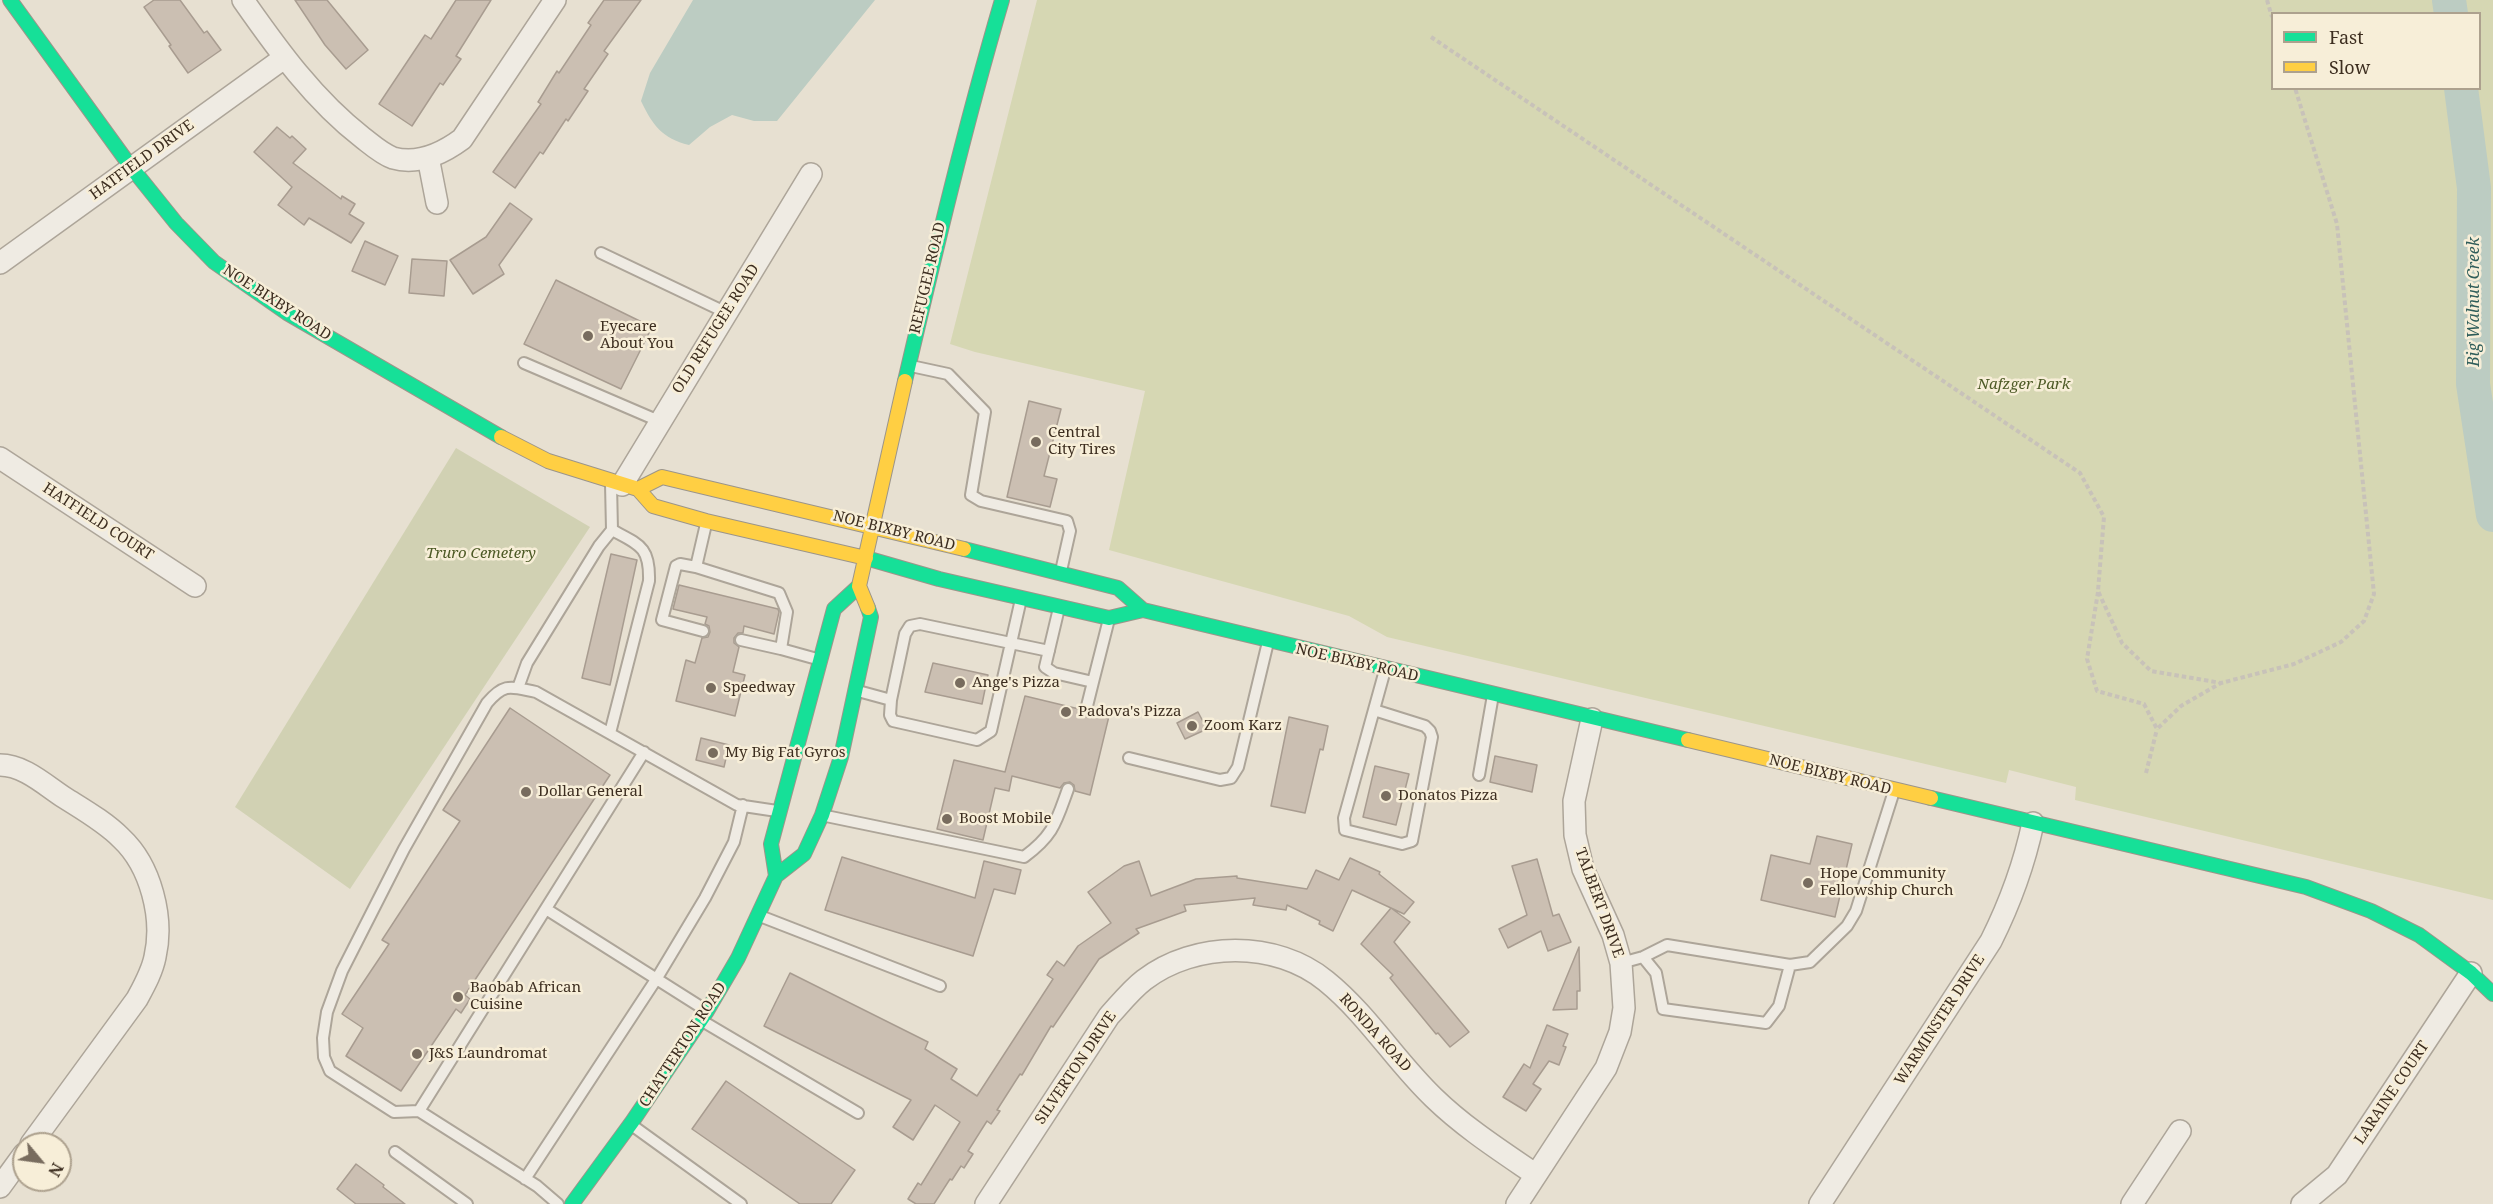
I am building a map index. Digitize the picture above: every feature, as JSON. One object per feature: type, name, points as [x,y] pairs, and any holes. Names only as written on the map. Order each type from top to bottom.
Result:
[{"type":"street","name":"NOE BIXBY ROAD","points":[[10,0],[131,167],[200,249],[257,293],[523,450],[548,461],[623,485],[653,506],[1059,608],[1109,618],[1143,610],[1894,791],[2271,877],[2344,900],[2419,934],[2471,973],[2493,993]]},
{"type":"street","points":[[243,0],[284,58],[338,119],[382,153],[408,160],[428,157],[449,148],[462,139],[555,0]]},
{"type":"street","name":"REFUGEE ROAD","points":[[865,558],[908,365],[975,88],[1002,0]]},
{"type":"street","name":"HATFIELD DRIVE","points":[[0,263],[284,58]]},
{"type":"street","points":[[428,157],[437,203]]},
{"type":"street","name":"OLD REFUGEE ROAD","points":[[623,485],[811,174]]},
{"type":"street","name":"HATFIELD COURT","points":[[0,458],[195,586]]},
{"type":"street","name":"NOE BIXBY ROAD","points":[[623,485],[662,477],[872,526],[1118,588],[1143,610]]},
{"type":"street","points":[[776,876],[771,844],[782,812],[834,609],[859,586],[865,558]]},
{"type":"street","name":"CHATTERTON ROAD","points":[[572,1204],[630,1125],[704,1015],[738,958],[776,876],[804,854],[822,815],[841,757],[856,691],[871,617],[859,586]]},
{"type":"street","name":"TALBERT DRIVE","points":[[1517,1204],[1606,1068],[1620,1032],[1624,1008],[1621,963],[1613,935],[1583,869],[1575,835],[1575,801],[1592,719]]},
{"type":"street","points":[[0,765],[21,769],[123,839],[136,856],[146,876],[157,916],[158,936],[155,958],[137,999],[40,1132]]},
{"type":"street","name":"WARMINSTER DRIVE","points":[[1820,1204],[1991,941],[2009,906],[2019,878],[2033,823]]},
{"type":"street","name":"RONDA ROAD","points":[[1189,957],[1218,951],[1248,950],[1277,956],[1305,966],[1351,1003],[1434,1099],[1472,1131],[1536,1175]]},
{"type":"street","name":"SILVERTON DRIVE","points":[[986,1204],[1109,1016],[1144,980],[1189,957]]},
{"type":"street","name":"LARAINE COURT","points":[[2302,1204],[2337,1175],[2471,973]]},
{"type":"street","points":[[2132,1204],[2180,1131]]},
{"type":"street","points":[[0,1186],[12,1170]]},
{"type":"lane","points":[[601,254],[727,313]]},
{"type":"lane","points":[[524,363],[659,422]]},
{"type":"lane","points":[[908,365],[948,374],[985,412],[971,495],[981,501],[1067,521],[1070,531],[1060,574]]},
{"type":"lane","points":[[518,688],[527,663],[599,546],[612,530],[623,485]]},
{"type":"lane","points":[[696,567],[706,521]]},
{"type":"lane","points":[[610,733],[649,581],[650,564],[646,552],[637,543],[612,530]]},
{"type":"lane","points":[[703,631],[662,620],[676,566],[680,564],[779,593],[787,612],[781,650]]},
{"type":"lane","points":[[1021,599],[1011,643],[991,731],[977,740],[893,721],[890,715],[891,700],[905,634],[910,626],[920,624],[1011,643],[1049,651]]},
{"type":"lane","points":[[1059,608],[1045,668],[1054,673],[1093,682]]},
{"type":"lane","points":[[1086,710],[1109,618]]},
{"type":"lane","points":[[741,640],[820,660]]},
{"type":"lane","points":[[1129,758],[1220,780],[1231,778],[1238,767],[1268,641]]},
{"type":"lane","points":[[1374,710],[1425,726],[1432,737],[1412,841],[1402,844],[1345,830],[1344,818],[1385,669]]},
{"type":"lane","points":[[558,1204],[525,1179],[419,1111],[394,1112],[330,1071],[324,1057],[323,1038],[327,1011],[342,971],[404,849],[487,703],[499,689],[511,687],[536,692],[737,805],[782,812]]},
{"type":"lane","points":[[856,691],[891,700]]},
{"type":"lane","points":[[1479,775],[1493,695]]},
{"type":"lane","points":[[419,1111],[644,752]]},
{"type":"lane","points":[[822,815],[1024,857],[1041,844],[1053,830],[1068,789]]},
{"type":"lane","points":[[1621,963],[1643,957],[1667,945],[1790,965],[1810,962],[1847,926],[1856,911],[1894,791]]},
{"type":"lane","points":[[525,1179],[657,978],[705,898],[734,842],[743,805]]},
{"type":"lane","points":[[546,909],[657,978],[704,1015],[858,1113]]},
{"type":"lane","points":[[759,916],[940,986]]},
{"type":"lane","points":[[1643,957],[1656,973],[1663,1009],[1766,1023],[1779,1006],[1790,965]]},
{"type":"lane","points":[[630,1125],[741,1204]]},
{"type":"lane","points":[[395,1152],[466,1204]]},
{"type":"path","points":[[1431,37],[2080,473],[2104,517],[2098,591],[2087,659],[2097,692],[2144,704],[2157,729]]},
{"type":"path","points":[[2146,772],[2157,729],[2181,706],[2221,683],[2294,664],[2341,642],[2364,621],[2374,594],[2337,224],[2296,90]]},
{"type":"path","points":[[2098,591],[2122,643],[2151,671],[2221,683]]},
{"type":"green space","name":"Nafzger Park","points":[[1037,0],[2493,0],[2493,900],[2075,800],[2076,787],[2009,770],[2006,783],[1387,637],[1349,616],[1109,550],[1145,391],[975,352],[950,344]]},
{"type":"green space","name":"Truro Cemetery","points":[[456,448],[590,527],[350,889],[235,807]]},
{"type":"shaded area","points":[[693,0],[875,0],[777,121],[754,121],[732,115],[710,127],[689,145],[672,139],[659,130],[641,101],[650,73]]},
{"type":"building","points":[[154,0],[180,0],[204,33],[207,31],[221,50],[188,73],[144,7]]},
{"type":"building","points":[[295,0],[327,0],[368,50],[346,69],[325,45]]},
{"type":"building","points":[[456,0],[491,0],[456,56],[461,59],[443,85],[440,83],[412,126],[379,104],[425,35],[431,39]]},
{"type":"building","points":[[604,0],[641,0],[604,51],[608,54],[584,89],[588,91],[568,121],[566,119],[543,154],[540,152],[515,188],[493,172],[541,104],[538,102],[557,71],[559,73],[591,25],[588,23]]},
{"type":"building","points":[[277,127],[290,138],[292,136],[306,149],[293,163],[341,199],[342,196],[355,204],[349,214],[364,223],[351,243],[309,218],[304,225],[278,205],[292,187],[254,152]]},
{"type":"building","points":[[510,203],[532,219],[499,265],[504,274],[473,294],[450,260],[486,237]]},
{"type":"building","points":[[365,241],[398,256],[385,285],[352,271]]},
{"type":"building","points":[[412,259],[447,261],[444,296],[409,293]]},
{"type":"building","name":"Eyecare About You","points":[[556,280],[652,327],[621,389],[524,344]]},
{"type":"building","name":"Central City Tires","points":[[1029,401],[1061,409],[1044,476],[1057,479],[1050,507],[1007,497]]},
{"type":"building","points":[[611,554],[637,560],[610,685],[582,678]]},
{"type":"building","name":"Speedway","points":[[679,585],[778,609],[774,634],[744,626],[743,633],[738,633],[734,638],[734,643],[739,647],[733,672],[745,675],[735,716],[676,701],[686,660],[695,663],[702,638],[708,637],[710,632],[709,626],[705,624],[707,617],[673,609]]},
{"type":"building","points":[[933,663],[988,675],[982,704],[925,692]]},
{"type":"building","points":[[1025,696],[1079,709],[1080,715],[1085,717],[1091,716],[1093,712],[1109,716],[1090,795],[1075,791],[1074,785],[1070,782],[1064,783],[1060,788],[1012,776],[1009,791],[995,788],[983,840],[937,829],[954,760],[1005,772]]},
{"type":"building","points":[[510,708],[610,775],[465,995],[470,999],[461,1013],[456,1009],[401,1091],[346,1056],[363,1028],[342,1014],[389,944],[382,940],[460,821],[443,810]]},
{"type":"building","name":"Zoom Karz","points":[[1198,712],[1207,729],[1185,739],[1177,723]]},
{"type":"building","points":[[1289,717],[1328,726],[1323,750],[1320,749],[1305,813],[1271,806]]},
{"type":"building","name":"My Big Fat Gyros","points":[[701,738],[729,745],[724,767],[696,760]]},
{"type":"building","points":[[1495,756],[1537,765],[1532,792],[1490,782]]},
{"type":"building","name":"Donatos Pizza","points":[[1375,766],[1409,774],[1396,825],[1363,817]]},
{"type":"building","points":[[1817,836],[1852,844],[1835,917],[1761,900],[1771,855],[1810,864]]},
{"type":"building","points":[[842,857],[975,898],[984,861],[1021,870],[1015,894],[994,889],[973,956],[825,910]]},
{"type":"building","points":[[1350,858],[1380,872],[1379,874],[1414,902],[1404,914],[1352,890],[1333,931],[1319,924],[1320,921],[1287,905],[1286,910],[1253,905],[1255,898],[1184,905],[1186,911],[1136,929],[1139,933],[1099,959],[1053,1027],[1051,1026],[1022,1075],[1020,1074],[997,1110],[1000,1111],[991,1124],[987,1121],[968,1151],[973,1154],[964,1168],[961,1166],[952,1180],[950,1179],[934,1204],[916,1204],[908,1199],[918,1183],[921,1185],[960,1122],[935,1105],[913,1140],[893,1127],[911,1100],[764,1026],[790,973],[928,1042],[925,1049],[957,1069],[951,1079],[977,1096],[1053,979],[1047,975],[1057,961],[1064,966],[1078,946],[1111,923],[1088,892],[1124,866],[1139,861],[1151,896],[1196,879],[1237,876],[1237,878],[1307,889],[1316,870],[1339,880]]},
{"type":"building","points":[[1537,859],[1553,916],[1559,914],[1571,942],[1548,951],[1541,931],[1508,948],[1499,929],[1527,915],[1512,866]]},
{"type":"building","points":[[1391,908],[1410,922],[1394,942],[1469,1032],[1450,1047],[1438,1033],[1436,1034],[1390,978],[1393,975],[1361,944]]},
{"type":"building","points":[[1579,947],[1580,991],[1577,991],[1577,1009],[1553,1010]]},
{"type":"building","points":[[1547,1025],[1568,1034],[1563,1046],[1566,1047],[1559,1065],[1549,1061],[1533,1084],[1541,1089],[1526,1111],[1503,1097],[1524,1064],[1530,1068]]},
{"type":"building","points":[[726,1081],[855,1170],[831,1204],[800,1204],[692,1129]]},
{"type":"building","points":[[356,1164],[405,1204],[356,1204],[337,1189]]},
{"type":"waterway","name":"Big Walnut Creek","points":[[2449,0],[2451,12]]},
{"type":"waterway","name":"Big Walnut Creek","points":[[2461,90],[2474,188],[2473,384],[2493,515]]},
{"type":"traffic: fast","points":[[10,0],[131,167],[176,223],[214,262],[287,313],[501,437]]},
{"type":"traffic: fast","points":[[905,381],[963,142],[1002,0]]},
{"type":"traffic: fast","points":[[964,549],[1118,588],[1143,610],[1688,740]]},
{"type":"traffic: fast","points":[[866,558],[939,579],[1109,618],[1143,610]]},
{"type":"traffic: fast","points":[[776,876],[771,844],[834,609],[859,586]]},
{"type":"traffic: fast","points":[[572,1204],[632,1122],[707,1011],[738,958],[776,876],[804,854],[822,815],[841,757],[871,617],[868,608]]},
{"type":"traffic: fast","points":[[1931,798],[2306,887],[2371,911],[2419,935],[2471,973],[2493,994]]},
{"type":"traffic: slow","points":[[868,608],[859,586],[905,381]]},
{"type":"traffic: slow","points":[[501,437],[548,461],[638,489],[653,506],[706,521],[866,558]]},
{"type":"traffic: slow","points":[[638,489],[662,477],[964,549]]},
{"type":"traffic: slow","points":[[1688,740],[1931,798]]},
{"type":"place","name":"Eyecare About You","points":[[588,336]]},
{"type":"place","name":"Central City Tires","points":[[1036,442]]},
{"type":"place","name":"Ange's Pizza","points":[[960,683]]},
{"type":"place","name":"Speedway","points":[[711,688]]},
{"type":"place","name":"Padova's Pizza","points":[[1066,712]]},
{"type":"place","name":"Zoom Karz","points":[[1192,726]]},
{"type":"place","name":"My Big Fat Gyros","points":[[713,753]]},
{"type":"place","name":"Dollar General","points":[[526,792]]},
{"type":"place","name":"Donatos Pizza","points":[[1386,796]]},
{"type":"place","name":"Boost Mobile","points":[[947,819]]},
{"type":"place","name":"Hope Community Fellowship Church","points":[[1808,883]]},
{"type":"place","name":"Baobab African Cuisine","points":[[458,997]]},
{"type":"place","name":"J&S Laundromat","points":[[417,1054]]}]
